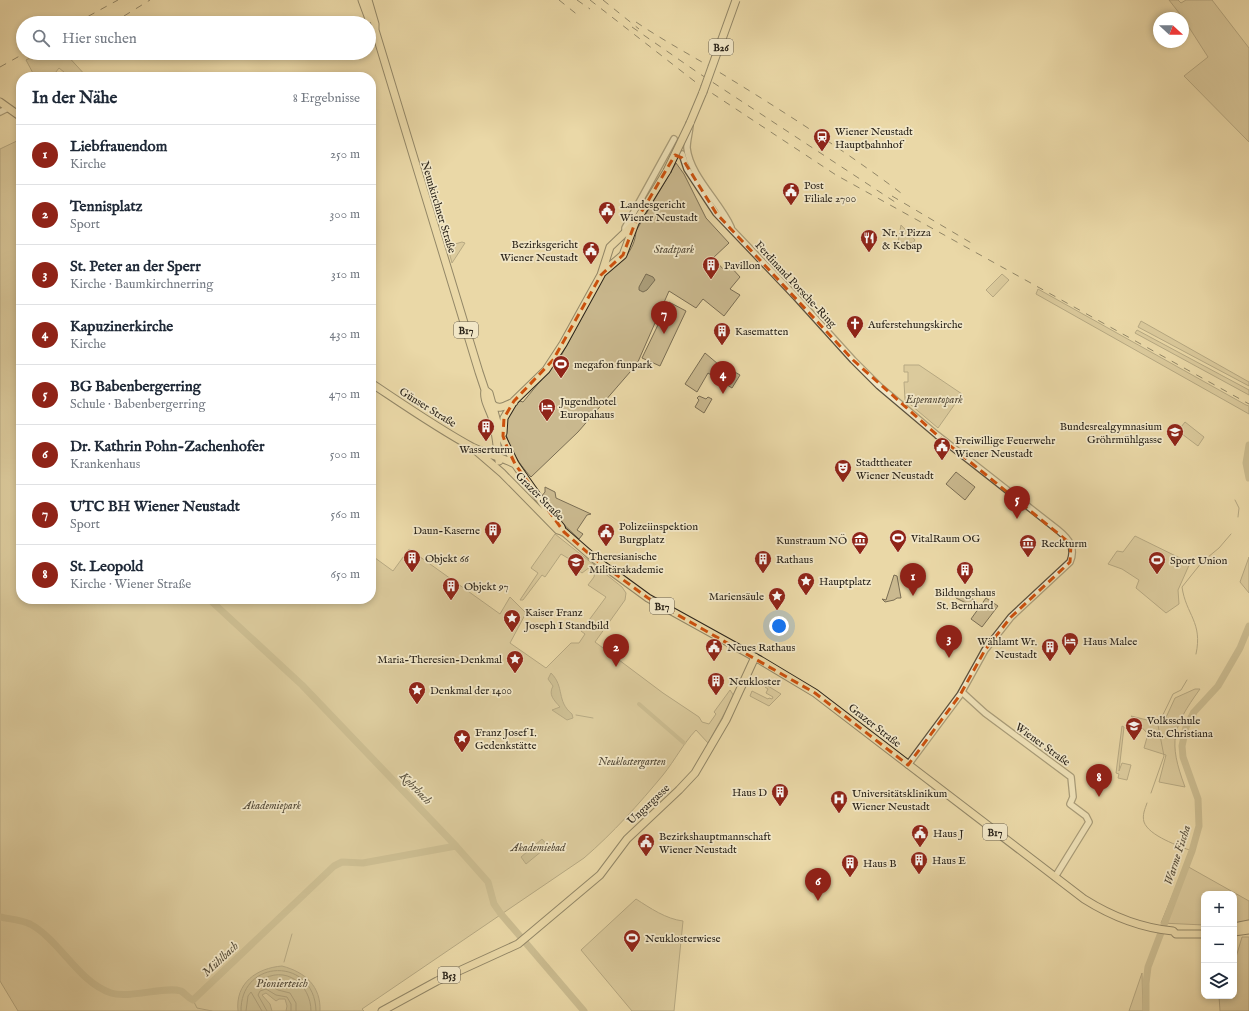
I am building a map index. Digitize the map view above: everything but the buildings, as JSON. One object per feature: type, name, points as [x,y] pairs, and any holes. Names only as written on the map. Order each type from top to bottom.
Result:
[{"type":"main road","name":"Neunkirchner Straße","points":[[362,0],[368,16]]},
{"type":"main road","name":"Neunkirchner Straße","points":[[368,0],[373,16]]},
{"type":"main road","name":"B26","points":[[601,275],[620,258],[635,223],[667,171],[690,123],[715,63],[736,0]]},
{"type":"main road","name":"Neunkirchner Straße","points":[[376,36],[485,390],[484,395],[497,418]]},
{"type":"main road","points":[[0,102],[16,114]]},
{"type":"main road","name":"B26","points":[[497,443],[494,427],[497,418],[546,370],[601,275],[613,243],[625,234],[635,223]]},
{"type":"main road","points":[[609,252],[614,258],[620,258]]},
{"type":"main road","name":"Günser Straße","points":[[376,386],[419,415],[474,448]]},
{"type":"main road","name":"Neunkirchner Straße","points":[[485,390],[489,393],[497,418]]},
{"type":"main road","points":[[492,404],[498,408],[512,403]]},
{"type":"main road","name":"B26","points":[[497,418],[503,436]]},
{"type":"main road","name":"B17","points":[[503,436],[515,464]]},
{"type":"main road","points":[[486,452],[492,451],[497,443]]},
{"type":"main road","points":[[497,443],[498,457],[502,473]]},
{"type":"main road","points":[[474,448],[515,464]]},
{"type":"main road","name":"Grazer Straße","points":[[474,448],[502,473],[556,528],[564,532],[643,595],[755,657],[815,693],[1084,899],[1102,910],[1126,920],[1162,930],[1173,931],[1176,929],[1201,929]]},
{"type":"main road","name":"Grazer Straße","points":[[515,464],[562,527],[564,532]]},
{"type":"main road","points":[[508,479],[513,482],[519,477],[520,472]]},
{"type":"main road","name":"Ungargasse","points":[[382,1011],[437,980],[523,940],[600,875],[627,839],[691,778],[726,720],[755,657]]},
{"type":"main road","points":[[1237,926],[1249,924]]},
{"type":"main road","points":[[1237,932],[1249,930]]},
{"type":"main road","name":"Grazer Straße","points":[[1173,931],[1176,934],[1201,934]]},
{"type":"street","points":[[0,112],[8,108]]},
{"type":"street","points":[[690,123],[687,142],[688,152],[705,187],[728,220],[732,231]]},
{"type":"street","name":"Ferdinand Porsche-Ring","points":[[664,158],[674,139],[709,204],[732,231],[796,297],[852,360],[879,386],[896,398],[936,435],[1068,540],[1072,549],[1070,562],[1011,617],[985,650],[962,692]]},
{"type":"street","points":[[625,249],[625,228],[664,158],[676,155],[682,156]]},
{"type":"street","points":[[908,765],[962,692]]},
{"type":"street","name":"Wiener Straße","points":[[962,692],[985,713],[1071,777],[1073,797],[1070,804],[1086,816],[1089,822],[1066,863],[1055,877]]},
{"type":"highlighted area","points":[[675,155],[682,158],[716,213],[853,360],[937,435],[1071,544],[1070,562],[1011,617],[985,650],[960,695],[908,765],[815,693],[648,598],[596,560],[564,532],[515,464],[507,447],[503,436],[504,418],[514,401],[553,360],[601,275],[623,255],[635,223]]},
{"type":"green space","points":[[1169,0],[1178,0],[1181,3],[1186,0],[1212,0],[1249,48],[1249,142],[1184,76],[1208,57],[1189,27],[1189,12],[1178,12]]},
{"type":"green space","points":[[26,60],[71,60],[82,72],[64,72],[59,68],[56,72],[32,72]]},
{"type":"green space","name":"Akademiepark","points":[[16,141],[16,604],[376,604],[376,559],[393,571],[409,549],[500,614],[510,597],[526,613],[510,643],[546,668],[571,643],[579,643],[585,634],[581,631],[606,597],[588,585],[594,577],[595,571],[590,567],[582,573],[569,563],[571,560],[561,554],[545,577],[542,575],[523,600],[520,600],[538,573],[531,568],[555,534],[622,587],[626,593],[625,600],[595,642],[663,693],[699,717],[702,722],[709,724],[716,714],[714,712],[730,690],[734,696],[708,743],[696,730],[645,797],[584,858],[362,1009],[364,1011],[18,1011],[0,981],[0,149]]},
{"type":"green space","name":"Stadtpark","points":[[676,163],[684,174],[706,218],[729,243],[713,258],[724,270],[730,266],[740,277],[730,289],[740,295],[724,316],[703,299],[696,308],[669,291],[637,364],[578,432],[531,477],[517,459],[509,444],[505,428],[508,416],[520,401],[523,402],[561,356],[606,273],[622,261],[630,250],[636,231]]},
{"type":"green space","points":[[901,225],[915,240],[913,243],[898,242]]},
{"type":"green space","points":[[462,242],[465,243],[452,263],[447,244],[450,244],[451,249],[455,248],[455,244]]},
{"type":"green space","points":[[1002,274],[1009,280],[993,297],[986,290]]},
{"type":"green space","points":[[1038,289],[1249,406],[1249,414],[1036,294]]},
{"type":"green space","points":[[669,302],[686,311],[660,366],[642,358]]},
{"type":"green space","points":[[1141,321],[1249,382],[1249,386],[1138,327]]},
{"type":"green space","points":[[1137,330],[1249,390],[1249,395],[1135,333]]},
{"type":"green space","points":[[705,353],[718,364],[716,367],[731,374],[733,371],[740,375],[732,388],[708,373],[697,392],[685,384]]},
{"type":"green space","name":"Esperantopark","points":[[904,365],[919,365],[962,394],[938,428],[905,400],[904,382],[908,382],[908,372],[904,372]]},
{"type":"green space","points":[[699,396],[706,399],[708,397],[712,399],[704,413],[695,407],[699,400],[697,398]]},
{"type":"green space","points":[[1185,422],[1204,437],[1198,446],[1178,431]]},
{"type":"green space","points":[[956,472],[975,487],[965,500],[946,484]]},
{"type":"green space","points":[[545,487],[555,492],[556,498],[591,514],[587,515],[577,530],[583,534],[579,539],[560,521],[541,497],[545,492]]},
{"type":"green space","name":"Sport Union","points":[[1135,536],[1190,563],[1178,590],[1179,604],[1166,613],[1136,588],[1139,580],[1122,569],[1108,564],[1117,551],[1123,552]]},
{"type":"green space","points":[[1249,557],[1249,593],[1240,582]]},
{"type":"green space","points":[[894,575],[897,576],[901,598],[885,602],[882,599],[886,600]]},
{"type":"green space","points":[[960,591],[977,602],[974,607],[956,598],[956,595]]},
{"type":"green space","points":[[986,598],[998,606],[982,627],[971,619]]},
{"type":"green space","points":[[768,682],[768,686],[781,694],[769,706],[750,696],[752,691],[768,699],[772,699],[773,697],[766,693],[768,689],[765,687]]},
{"type":"green space","points":[[1195,689],[1200,689],[1183,714],[1178,725],[1176,735],[1176,758],[1185,787],[1159,782],[1166,755],[1144,748],[1148,734],[1131,716],[1163,724],[1175,698]]},
{"type":"green space","points":[[1122,726],[1124,727],[1119,771],[1122,763],[1131,765],[1127,780],[1118,778],[1119,774],[1116,773]]},
{"type":"green space","points":[[1185,865],[1231,891],[1201,891],[1201,925],[1161,923]]},
{"type":"green space","points":[[1237,894],[1249,901],[1249,921],[1237,923]]},
{"type":"green space","name":"Neuklosterwiese","points":[[636,899],[664,916],[683,921],[674,1011],[632,1011],[581,950]]},
{"type":"green space","points":[[1242,937],[1249,937],[1249,1011],[1220,1011],[1219,999],[1237,999],[1237,954]]},
{"type":"green space","points":[[1142,973],[1143,1011],[1129,1011]]},
{"type":"water","points":[[646,274],[653,277],[655,280],[647,290],[643,292],[639,290],[639,287]]},
{"type":"water","points":[[551,673],[558,683],[564,704],[572,714],[573,718],[567,720],[552,710],[560,707],[551,695],[553,686],[548,679]]},
{"type":"water","points":[[542,839],[548,846],[526,864],[521,857]]},
{"type":"water","name":"Pionierteich","points":[[282,966],[298,972],[310,981],[318,994],[320,1011],[286,1011],[287,1006],[285,999],[279,999],[276,1001],[266,993],[262,995],[270,1004],[272,1011],[238,1011],[240,992],[244,985],[256,974],[264,970]]},
{"type":"waterway","name":"Warme Fischa","points":[[1249,445],[1246,463],[1249,478]]},
{"type":"waterway","points":[[1235,500],[1239,508],[1238,517]]},
{"type":"waterway","points":[[1196,654],[1198,643],[1196,626],[1184,597],[1182,587],[1202,562],[1219,548],[1231,534]]},
{"type":"waterway","name":"Kehrbach","points":[[214,604],[302,685],[456,846],[488,882],[494,904],[501,914],[584,1011]]},
{"type":"waterway","name":"Warme Fischa","points":[[1146,1011],[1146,983],[1148,967],[1192,851],[1199,826],[1198,799],[1183,757],[1182,746],[1186,727],[1194,712],[1218,686],[1240,648],[1249,626]]},
{"type":"waterway","points":[[1151,793],[1164,756],[1158,725],[1173,694],[1181,690],[1187,680]]},
{"type":"waterway","points":[[639,704],[684,743]]},
{"type":"waterway","points":[[576,715],[593,718]]},
{"type":"waterway","points":[[1147,803],[1143,817],[1147,827],[1165,840],[1192,851]]},
{"type":"waterway","name":"Mühlbach","points":[[0,917],[30,924],[41,931],[79,971],[99,988],[111,993],[127,995],[174,990],[181,991],[193,1000],[334,866],[342,862],[363,863],[456,846]]},
{"type":"waterway","points":[[284,962],[292,934]]},
{"type":"waterway","points":[[193,1000],[197,1008],[212,1011]]},
{"type":"railway","points":[[89,16],[118,0]]},
{"type":"railway","points":[[124,16],[150,0]]},
{"type":"railway","points":[[559,0],[579,16]]},
{"type":"railway","points":[[577,0],[590,9]]},
{"type":"railway","points":[[590,0],[698,84],[836,175],[1249,404]]},
{"type":"railway","points":[[603,0],[639,29]]},
{"type":"railway","points":[[636,22],[797,121],[860,163],[901,193]]},
{"type":"railway","points":[[632,27],[697,72],[895,202]]},
{"type":"railway","points":[[0,67],[16,58]]},
{"type":"railway","points":[[892,196],[973,244]]},
{"type":"place","name":"Wiener Neustadt Hauptbahnhof","points":[[822,152]]},
{"type":"place","name":"Post Filiale 2700","points":[[791,206]]},
{"type":"place","name":"Landesgericht Wiener Neustadt","points":[[607,225]]},
{"type":"place","name":"Nr. 1 Pizza & Kebap","points":[[869,253]]},
{"type":"place","name":"Bezirksgericht Wiener Neustadt","points":[[591,265]]},
{"type":"place","name":"Pavillon","points":[[711,280]]},
{"type":"place","name":"UTC BH Wiener Neustadt","points":[[664,334]]},
{"type":"place","name":"Auferstehungskirche","points":[[855,339]]},
{"type":"place","name":"Kasematten","points":[[722,346]]},
{"type":"place","name":"megafon funpark","points":[[561,379]]},
{"type":"place","name":"Kapuzinerkirche","points":[[723,394]]},
{"type":"place","name":"Jugendhotel Europahaus","points":[[547,422]]},
{"type":"place","name":"Wasserturm","points":[[486,442]]},
{"type":"place","name":"Bundesrealgymnasium Gröhrmühlgasse","points":[[1175,447]]},
{"type":"place","name":"Freiwillige Feuerwehr Wiener Neustadt","points":[[942,461]]},
{"type":"place","name":"Stadttheater Wiener Neustadt","points":[[843,483]]},
{"type":"place","name":"BG Babenbergerring","points":[[1017,519]]},
{"type":"place","name":"Daun-Kaserne","points":[[493,545]]},
{"type":"place","name":"Polizeiinspektion Burgplatz","points":[[606,547]]},
{"type":"place","name":"VitalRaum OG","points":[[898,553]]},
{"type":"place","name":"Kunstraum NÖ","points":[[860,555]]},
{"type":"place","name":"Reckturm","points":[[1028,558]]},
{"type":"place","name":"Objekt 66","points":[[412,573]]},
{"type":"place","name":"Rathaus","points":[[763,574]]},
{"type":"place","name":"Sport Union","points":[[1157,575]]},
{"type":"place","name":"Theresianische Militärakademie","points":[[576,577]]},
{"type":"place","name":"Bildungshaus St. Bernhard","points":[[965,585]]},
{"type":"place","name":"Hauptplatz","points":[[806,596]]},
{"type":"place","name":"Liebfrauendom","points":[[913,596]]},
{"type":"place","name":"Objekt 97","points":[[451,601]]},
{"type":"place","name":"Mariensäule","points":[[777,611]]},
{"type":"place","name":"Kaiser Franz Joseph I Standbild","points":[[512,633]]},
{"type":"place","name":"Haus Malee","points":[[1070,656]]},
{"type":"place","name":"St. Peter an der Sperr","points":[[949,658]]},
{"type":"place","name":"Neues Rathaus","points":[[714,662]]},
{"type":"place","name":"Wählamt Wr. Neustadt","points":[[1050,662]]},
{"type":"place","name":"Tennisplatz","points":[[616,667]]},
{"type":"place","name":"Maria-Theresien-Denkmal","points":[[515,674]]},
{"type":"place","name":"Neukloster","points":[[716,696]]},
{"type":"place","name":"Denkmal der 1400","points":[[417,705]]},
{"type":"place","name":"Volksschule Sta. Christiana","points":[[1134,741]]},
{"type":"place","name":"Franz Josef I. Gedenkstätte","points":[[462,753]]},
{"type":"place","name":"St. Leopold","points":[[1099,797]]},
{"type":"place","name":"Haus D","points":[[780,807]]},
{"type":"place","name":"Universitätsklinikum Wiener Neustadt","points":[[839,814]]},
{"type":"place","name":"Haus J","points":[[920,848]]},
{"type":"place","name":"Bezirkshauptmannschaft Wiener Neustadt","points":[[646,857]]},
{"type":"place","name":"Haus E","points":[[919,875]]},
{"type":"place","name":"Haus B","points":[[850,878]]},
{"type":"place","name":"Dr. Kathrin Pohn-Zachenhofer","points":[[818,901]]},
{"type":"place","name":"Neuklosterwiese","points":[[632,953]]},
{"type":"park label","name":"Neuklostergarten","points":[[632,761]]},
{"type":"park label","name":"Akademiebad","points":[[538,847]]}]
